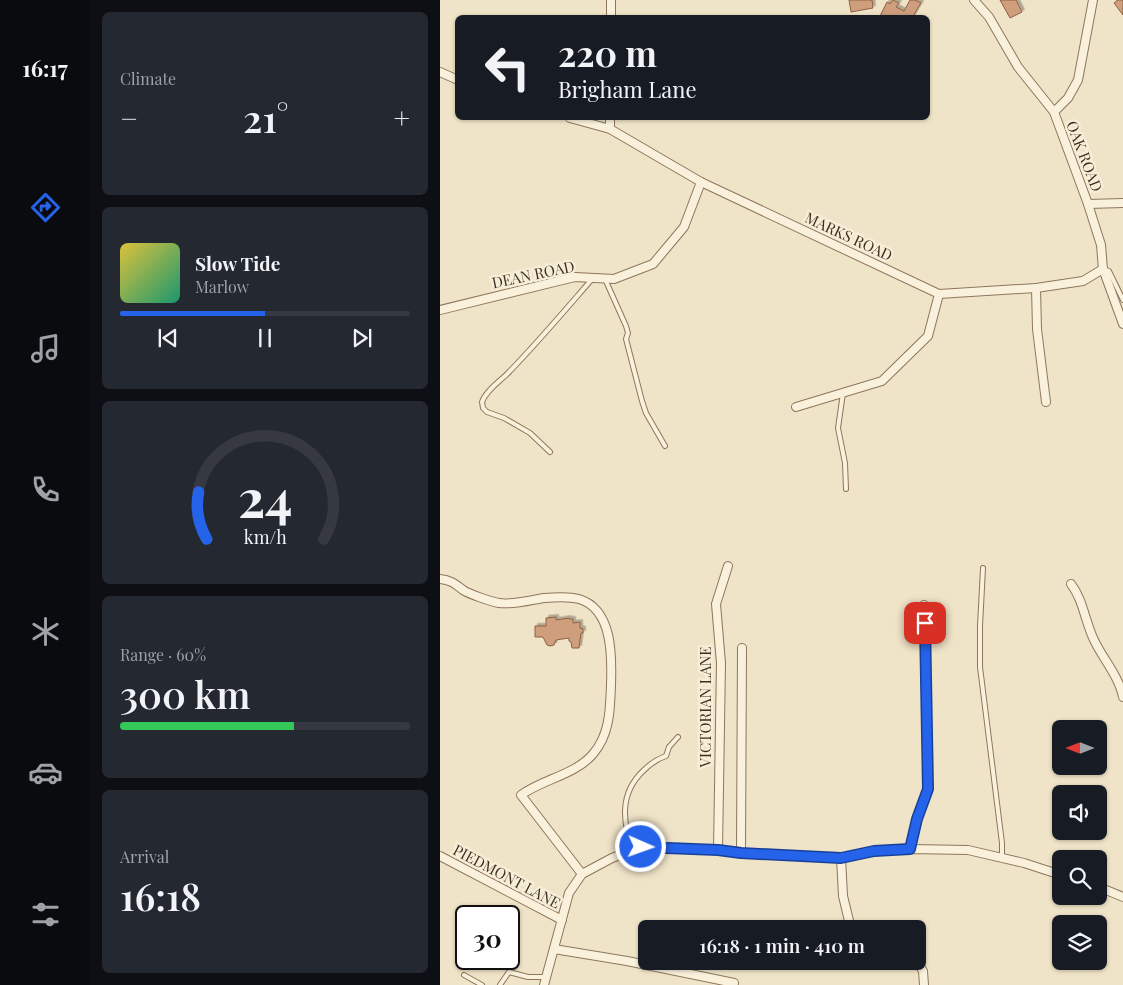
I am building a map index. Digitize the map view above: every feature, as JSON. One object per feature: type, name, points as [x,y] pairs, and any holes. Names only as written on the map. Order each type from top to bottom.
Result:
[{"type":"street","points":[[611,0],[611,15]]},
{"type":"street","points":[[974,0],[989,17],[1018,67],[1054,112]]},
{"type":"street","name":"OAK ROAD","points":[[1093,0],[1078,80],[1068,98],[1054,112],[1088,204],[1101,245],[1103,269],[1123,324]]},
{"type":"street","points":[[440,72],[455,79]]},
{"type":"street","name":"MARKS ROAD","points":[[577,120],[610,129],[701,182],[939,294],[1036,288],[1083,281],[1103,269]]},
{"type":"street","points":[[610,120],[610,129]]},
{"type":"street","name":"DEAN ROAD","points":[[440,310],[575,277],[614,280],[653,264],[684,227],[701,182]]},
{"type":"street","points":[[1088,204],[1123,203]]},
{"type":"street","points":[[1036,288],[1037,330],[1046,402]]},
{"type":"street","points":[[796,407],[882,382],[928,336],[939,294]]},
{"type":"street","name":"VICTORIAN LANE","points":[[718,850],[721,663],[716,604],[728,566]]},
{"type":"street","points":[[440,579],[456,583],[464,591],[499,604],[565,597],[580,600],[593,607],[604,622],[610,643],[611,677],[610,719],[604,739],[592,755],[573,770],[530,788],[521,795],[582,874]]},
{"type":"street","points":[[1071,584],[1078,594],[1094,640],[1121,688],[1123,697]]},
{"type":"street","points":[[910,849],[917,819],[928,789],[924,605]]},
{"type":"street","points":[[741,853],[742,648]]},
{"type":"street","points":[[545,981],[569,893],[582,874],[612,858],[641,847],[841,858],[874,851],[910,849],[968,850],[1024,863],[1052,872]]},
{"type":"street","name":"PIEDMONT LANE","points":[[440,856],[562,920]]},
{"type":"street","points":[[841,858],[843,896],[849,920]]},
{"type":"street","points":[[1107,890],[1123,897]]},
{"type":"street","points":[[554,950],[627,961],[734,983]]},
{"type":"street","points":[[922,970],[924,985]]},
{"type":"lane","points":[[1103,269],[1109,271],[1123,300]]},
{"type":"lane","points":[[550,452],[530,433],[504,418],[487,412],[483,408],[482,402],[486,394],[547,332],[593,278]]},
{"type":"lane","points":[[605,279],[626,326],[628,333],[626,339],[642,401],[665,446]]},
{"type":"lane","points":[[843,393],[838,428],[846,463],[846,489]]},
{"type":"lane","points":[[983,568],[980,666],[1002,843],[1002,858]]},
{"type":"lane","points":[[632,850],[627,835],[625,818],[628,789],[632,782],[648,766],[657,759],[666,756],[669,748],[678,736]]},
{"type":"lane","points":[[500,985],[510,972],[545,981]]},
{"type":"lane","points":[[464,975],[482,985]]},
{"type":"building","points":[[849,0],[872,0],[873,8],[851,12]]},
{"type":"building","points":[[893,0],[899,3],[896,7],[904,11],[910,0],[921,3],[914,15],[880,15],[887,2],[890,4]]},
{"type":"building","points":[[1000,0],[1016,0],[1022,12],[1010,18]]},
{"type":"building","points":[[1118,0],[1123,0],[1123,15],[1114,3]]},
{"type":"building","points":[[556,617],[556,620],[569,618],[573,619],[573,623],[580,622],[580,628],[583,629],[583,633],[581,633],[579,648],[572,648],[569,638],[556,640],[554,645],[550,646],[547,645],[543,637],[535,637],[535,626],[546,626],[546,618]]},
{"type":"route","points":[[641,847],[841,858],[874,851],[910,849],[917,819],[928,789],[925,623]]}]
